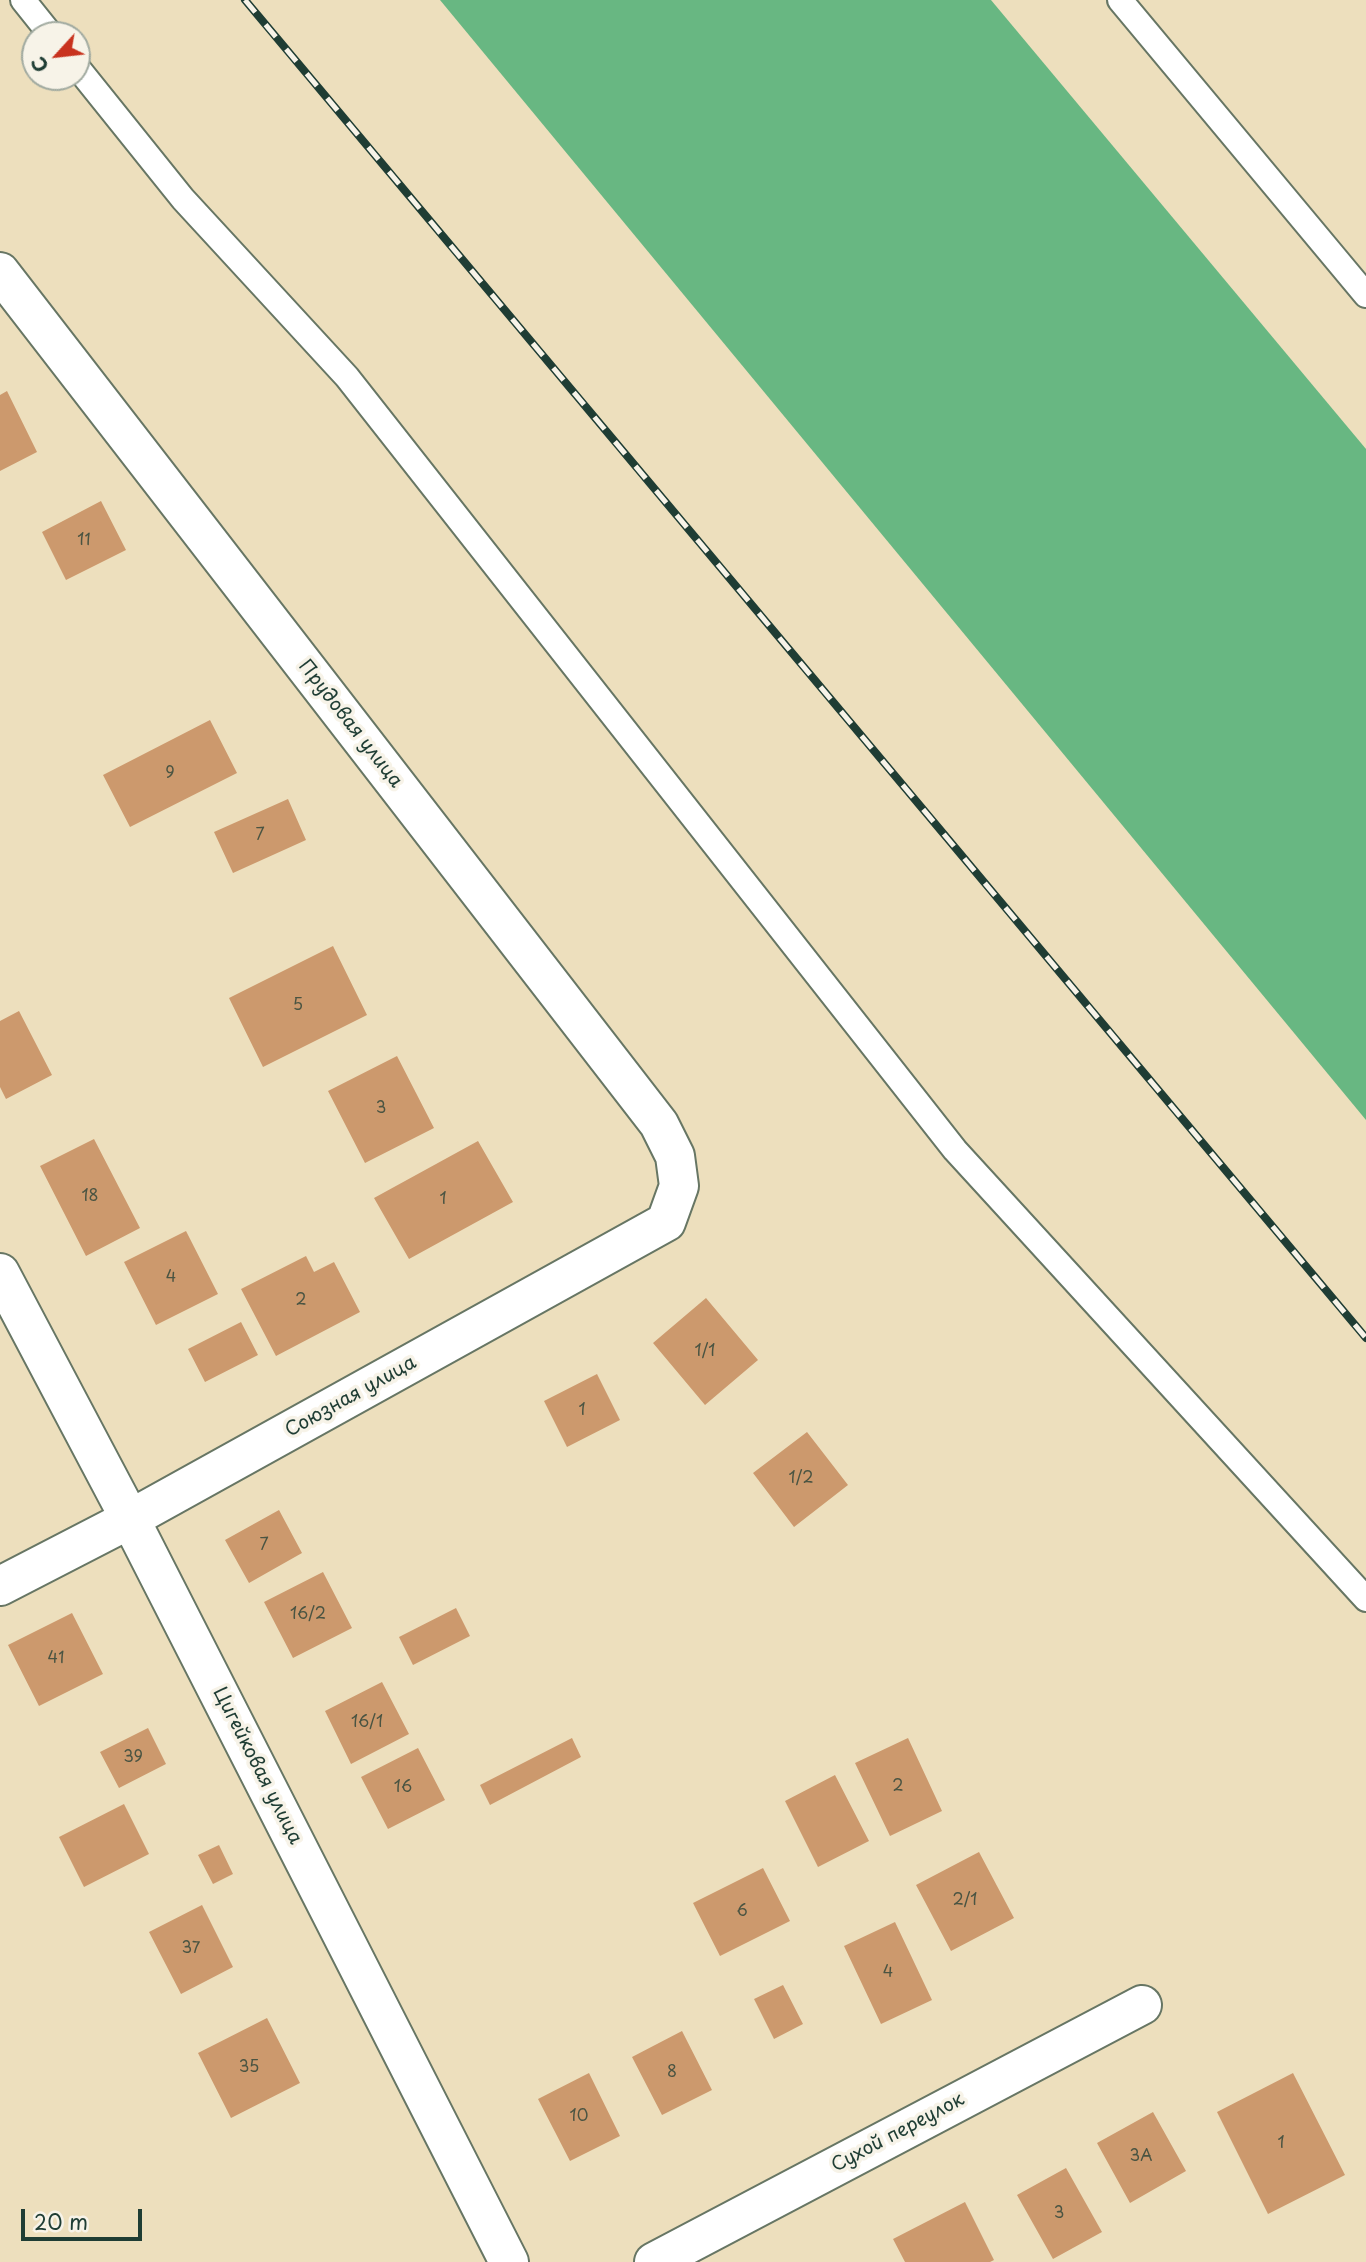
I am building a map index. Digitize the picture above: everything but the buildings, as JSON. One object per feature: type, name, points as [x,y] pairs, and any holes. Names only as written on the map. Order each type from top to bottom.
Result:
[{"type":"street","name":"Прудовая улица","points":[[0,272],[659,1124],[675,1156],[679,1186]]},
{"type":"street","name":"Союзная улица","points":[[0,1586],[130,1519],[666,1222],[679,1186]]},
{"type":"street","name":"Цигейковая улица","points":[[0,1273],[130,1519],[509,2262]]},
{"type":"street","name":"Сухой переулок","points":[[654,2262],[1142,2005]]},
{"type":"lane","points":[[23,0],[40,21]]},
{"type":"lane","points":[[1120,0],[1366,295]]},
{"type":"lane","points":[[91,84],[183,199],[347,377],[955,1150],[1366,1599]]},
{"type":"green space","points":[[440,0],[991,0],[1366,449],[1366,1120]]},
{"type":"railway","points":[[245,0],[1366,1338]]}]
